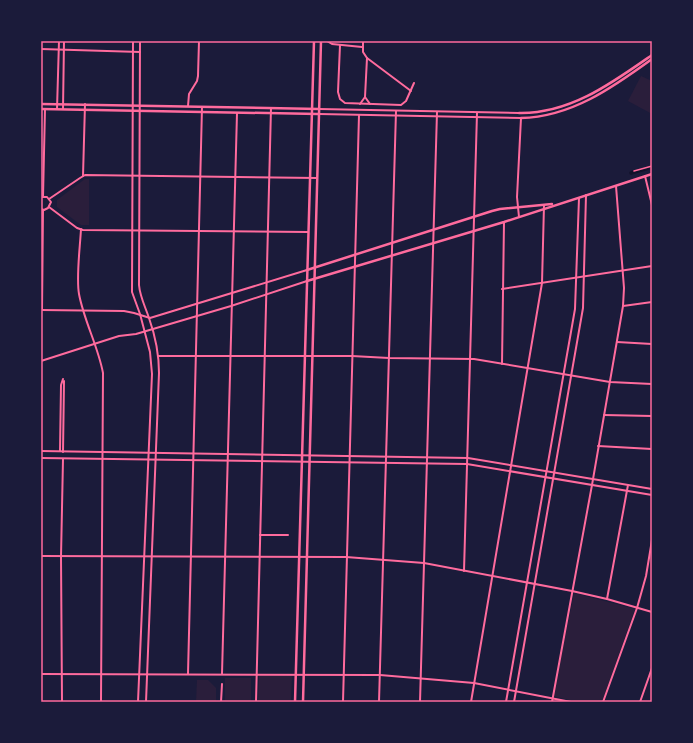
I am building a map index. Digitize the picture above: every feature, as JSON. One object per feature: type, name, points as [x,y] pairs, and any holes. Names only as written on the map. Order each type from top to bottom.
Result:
[{"type":"street","points":[[57,109],[59,41]]},
{"type":"street","points":[[63,109],[64,41]]},
{"type":"street","points":[[134,41],[132,292],[145,331],[152,366],[138,702]]},
{"type":"street","points":[[140,41],[139,291],[153,329],[158,356],[159,373],[146,702]]},
{"type":"street","points":[[188,106],[189,94],[197,81],[198,76],[199,41]]},
{"type":"street","points":[[295,702],[314,41]]},
{"type":"street","points":[[303,702],[320,41]]},
{"type":"street","points":[[328,41],[332,44],[362,47]]},
{"type":"street","points":[[363,41],[363,52],[367,58],[411,91]]},
{"type":"street","points":[[340,45],[339,96],[342,102],[371,105],[401,105],[406,101],[414,83]]},
{"type":"street","points":[[41,49],[140,52]]},
{"type":"street","points":[[41,104],[202,106],[519,114],[538,113],[558,108],[601,89],[652,55]]},
{"type":"street","points":[[367,58],[365,97],[371,105]]},
{"type":"street","points":[[41,108],[477,118],[536,117],[560,112],[603,94],[652,60]]},
{"type":"street","points":[[601,89],[603,94]]},
{"type":"street","points":[[359,104],[365,97]]},
{"type":"street","points":[[83,176],[84,104]]},
{"type":"street","points":[[188,674],[202,106]]},
{"type":"street","points":[[256,702],[271,108]]},
{"type":"street","points":[[45,109],[42,197],[50,199],[83,176],[140,175],[317,178]]},
{"type":"street","points":[[379,702],[396,111]]},
{"type":"street","points":[[222,674],[237,112]]},
{"type":"street","points":[[420,702],[432,243],[437,112]]},
{"type":"street","points":[[464,570],[477,112]]},
{"type":"street","points":[[343,702],[358,115]]},
{"type":"street","points":[[519,217],[520,118]]},
{"type":"street","points":[[634,171],[652,166]]},
{"type":"street","points":[[41,360],[119,336],[153,329],[231,306],[306,281],[504,222],[544,207],[652,174]]},
{"type":"street","points":[[645,176],[652,205]]},
{"type":"street","points":[[552,702],[623,306],[623,270],[616,185]]},
{"type":"street","points":[[514,702],[553,472],[583,308],[586,195]]},
{"type":"street","points":[[506,702],[544,477],[575,309],[579,197]]},
{"type":"street","points":[[49,207],[51,204],[50,199]]},
{"type":"street","points":[[49,207],[81,229],[308,232]]},
{"type":"street","points":[[49,207],[42,209],[42,310],[124,311],[140,314],[150,318],[500,209],[544,207]]},
{"type":"street","points":[[471,702],[542,283],[544,207]]},
{"type":"street","points":[[502,364],[504,222]]},
{"type":"street","points":[[81,229],[78,290],[103,373],[101,702]]},
{"type":"street","points":[[502,289],[652,266]]},
{"type":"street","points":[[623,306],[652,302]]},
{"type":"street","points":[[617,342],[652,344]]},
{"type":"street","points":[[158,356],[352,356],[470,359],[610,382],[652,384]]},
{"type":"street","points":[[62,426],[63,379],[61,385],[62,452]]},
{"type":"street","points":[[604,414],[652,416]]},
{"type":"street","points":[[598,446],[652,449]]},
{"type":"street","points":[[41,451],[468,458],[652,489]]},
{"type":"street","points":[[41,458],[467,464],[652,495]]},
{"type":"street","points":[[62,702],[61,557],[63,459]]},
{"type":"street","points":[[607,599],[628,485]]},
{"type":"street","points":[[260,535],[288,535]]},
{"type":"street","points":[[603,702],[637,608],[646,576],[652,540]]},
{"type":"street","points":[[41,556],[346,557],[384,560],[464,570],[534,583],[607,599],[652,612]]},
{"type":"street","points":[[640,702],[652,668]]},
{"type":"street","points":[[41,674],[380,675],[474,684],[508,689],[571,702]]},
{"type":"street","points":[[221,702],[222,684]]},
{"type":"shaded area","points":[[641,76],[652,81],[652,114],[628,101]]},
{"type":"shaded area","points":[[85,179],[89,179],[89,225],[81,225],[57,207],[57,200]]},
{"type":"shaded area","points":[[574,593],[635,609],[602,702],[577,702],[553,696]]},
{"type":"shaded area","points":[[259,676],[292,676],[291,702],[258,702]]},
{"type":"shaded area","points":[[225,678],[251,678],[251,702],[225,702]]},
{"type":"shaded area","points":[[197,680],[208,680],[216,688],[216,702],[196,702]]},
{"type":"waterway","points":[[631,173],[652,167]]}]
